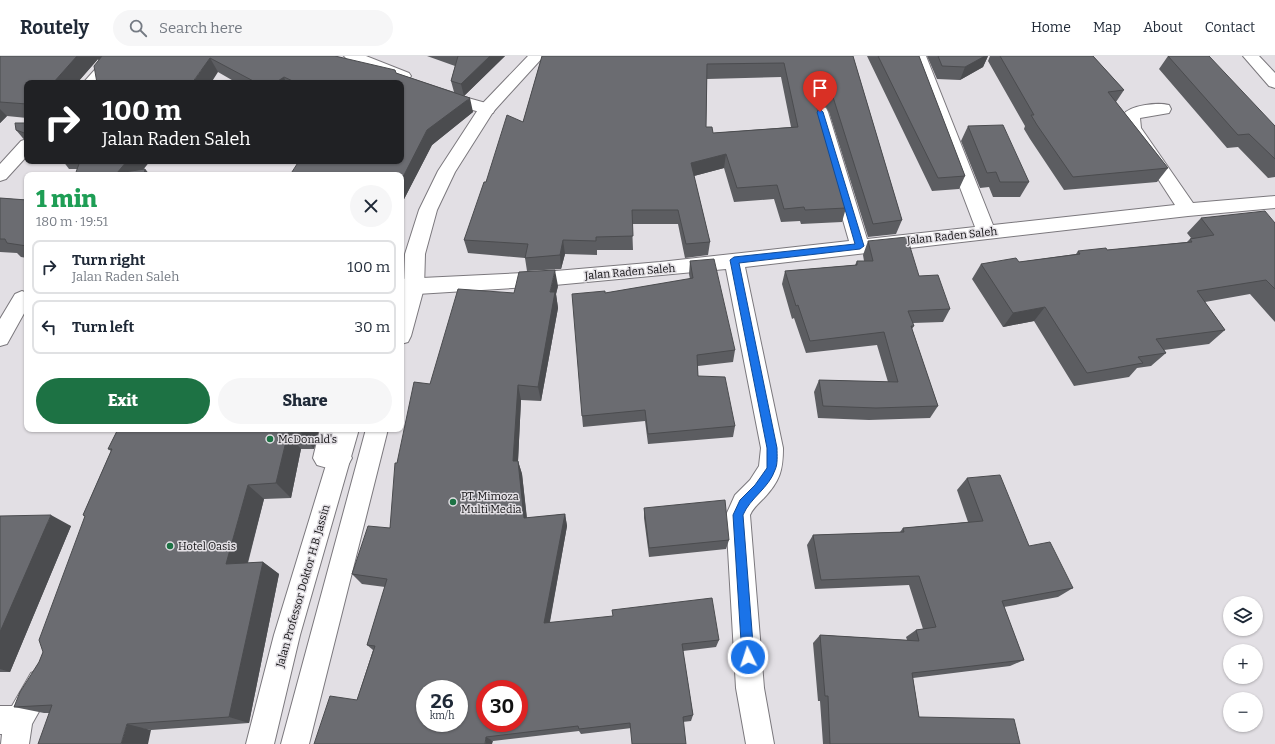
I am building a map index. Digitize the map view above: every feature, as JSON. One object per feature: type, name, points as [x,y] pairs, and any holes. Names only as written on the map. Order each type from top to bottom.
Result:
[{"type":"main road","points":[[94,80],[115,56]]},
{"type":"main road","points":[[352,56],[399,74],[404,77],[407,83],[413,86]]},
{"type":"main road","points":[[404,296],[405,283],[428,210],[447,171],[487,109],[536,56]]},
{"type":"main road","points":[[918,56],[941,111],[954,151],[986,232]]},
{"type":"main road","points":[[1251,56],[1275,83]]},
{"type":"main road","points":[[431,92],[487,109]]},
{"type":"main road","points":[[1163,109],[1142,111],[1131,114],[1133,128],[1188,210]]},
{"type":"main road","points":[[820,112],[860,246]]},
{"type":"main road","points":[[0,175],[24,148]]},
{"type":"main road","name":"Jalan Raden Saleh","points":[[405,283],[637,272],[986,232],[1275,202]]},
{"type":"main road","points":[[734,260],[772,448],[771,469],[758,488],[743,503],[738,515],[750,688],[760,744]]},
{"type":"main road","points":[[0,300],[24,299]]},
{"type":"main road","points":[[0,338],[24,301]]},
{"type":"main road","points":[[330,432],[325,458],[340,458]]},
{"type":"main road","name":"Jalan Professor Doktor H.B. Jassin","points":[[255,744],[347,432]]},
{"type":"main road","points":[[295,744],[376,432]]},
{"type":"main road","points":[[11,728],[55,660]]},
{"type":"building","points":[[0,56],[77,56],[56,80],[24,80],[24,104],[0,102]]},
{"type":"building","points":[[102,56],[335,56],[395,70],[396,73],[470,98],[427,130],[404,175],[404,172],[292,172],[297,164],[404,164],[404,80],[290,80],[284,77],[280,80],[251,80],[210,58],[194,80],[96,80],[94,66]]},
{"type":"building","points":[[458,56],[490,56],[461,84],[451,81]]},
{"type":"building","points":[[542,56],[853,56],[902,220],[873,224],[833,97],[830,92],[823,91],[816,93],[814,98],[846,208],[805,210],[804,207],[784,209],[777,185],[737,188],[726,154],[691,163],[710,242],[686,244],[678,210],[632,210],[633,236],[596,237],[596,241],[563,240],[560,255],[525,258],[528,244],[464,240],[484,182],[486,182],[507,115],[523,122]],"holes":[[[784,63],[798,127],[713,133],[712,127],[706,127],[707,64]]]},
{"type":"building","points":[[878,56],[919,56],[965,176],[938,178]]},
{"type":"building","points":[[938,56],[985,56],[965,67],[942,66]]},
{"type":"building","points":[[1000,56],[1093,56],[1124,90],[1108,92],[1168,168],[1073,177],[1037,125],[1031,115],[1034,115]]},
{"type":"building","points":[[1168,56],[1209,56],[1275,126],[1275,159],[1249,134],[1238,135]]},
{"type":"building","points":[[15,123],[24,123],[24,133],[16,130]]},
{"type":"building","points":[[1003,125],[1029,182],[1000,182],[996,172],[987,173],[968,126]]},
{"type":"building","points":[[79,164],[124,164],[118,172],[76,172]]},
{"type":"building","points":[[145,169],[144,172],[124,172]]},
{"type":"building","points":[[0,198],[24,200],[24,246],[7,243],[5,239],[0,239]]},
{"type":"building","points":[[1265,211],[1275,223],[1275,289],[1266,280],[1197,291],[1225,330],[1156,339],[1166,353],[1138,357],[1143,363],[1087,373],[1045,307],[1013,313],[981,264],[1016,258],[1019,262],[1080,254],[1078,251],[1106,248],[1107,250],[1192,242],[1190,239],[1214,235],[1201,218]]},
{"type":"building","points":[[907,237],[919,276],[938,275],[950,309],[908,311],[914,326],[911,326],[938,406],[876,408],[823,406],[819,380],[898,382],[884,332],[810,341],[798,305],[796,306],[785,271],[857,265],[857,261],[873,261],[868,241]]},
{"type":"building","points":[[714,259],[735,350],[697,355],[698,376],[725,377],[735,426],[648,434],[645,410],[582,416],[572,294],[605,291],[605,293],[693,278],[690,261]]},
{"type":"building","points":[[555,270],[550,292],[555,292],[538,387],[518,385],[513,461],[518,461],[524,518],[565,514],[544,623],[613,616],[612,610],[712,598],[719,640],[682,644],[693,715],[683,717],[686,744],[632,744],[630,723],[579,729],[578,726],[528,732],[528,680],[476,680],[476,732],[528,732],[486,737],[485,744],[314,744],[330,696],[357,700],[375,646],[367,645],[387,579],[352,574],[368,526],[390,528],[395,463],[397,463],[414,382],[430,384],[458,289],[514,293],[519,272]]},
{"type":"building","points":[[116,432],[301,432],[288,433],[276,483],[248,485],[226,564],[263,562],[229,717],[127,724],[121,744],[38,744],[52,705],[14,707],[20,692],[39,662],[43,652],[39,640],[85,516],[83,515],[112,449],[108,449]]},
{"type":"building","points":[[1000,475],[1029,546],[1050,542],[1073,588],[1002,601],[1024,660],[912,673],[919,717],[1014,719],[1020,744],[830,744],[828,696],[825,696],[820,635],[919,641],[916,630],[936,627],[919,576],[821,580],[813,535],[904,532],[903,528],[983,521],[967,478]]},
{"type":"building","points":[[725,500],[729,540],[649,548],[644,508]]},
{"type":"building","points":[[51,515],[0,632],[0,516]]},
{"type":"place","name":"McDonald's","points":[[270,439]]},
{"type":"place","name":"PT. Mimoza Multi Media","points":[[453,502]]},
{"type":"place","name":"Hotel Oasis","points":[[170,546]]},
{"type":"route","points":[[748,657],[738,515],[743,503],[758,488],[771,469],[772,448],[734,260],[860,246],[820,112]]}]
